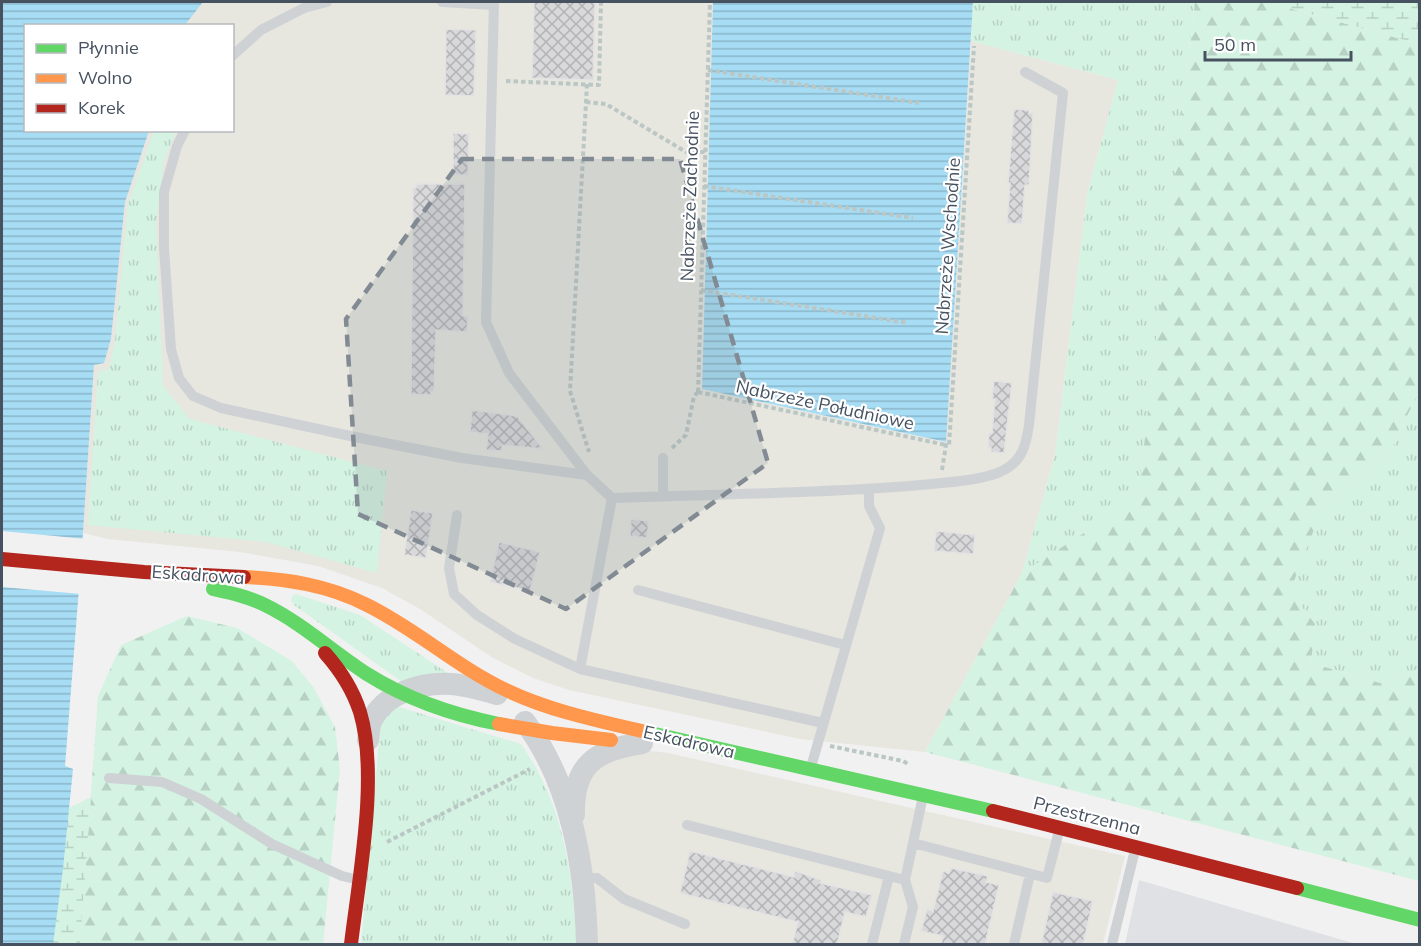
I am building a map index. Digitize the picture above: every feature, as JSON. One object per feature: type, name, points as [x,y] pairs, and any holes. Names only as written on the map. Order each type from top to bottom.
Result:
[{"type":"street","points":[[2,559],[102,569]]},
{"type":"street","name":"Eskadrowa","points":[[102,569],[172,580],[235,594],[268,606],[362,670],[402,693],[473,719],[532,731],[743,754]]},
{"type":"street","name":"Eskadrowa","points":[[102,569],[261,579],[304,584],[347,595],[382,612],[494,684],[539,703]]},
{"type":"street","name":"Eskadrowa","points":[[295,623],[336,666],[352,691],[360,712],[366,750]]},
{"type":"street","name":"Eskadrowa","points":[[472,671],[501,695],[532,731],[552,764],[575,837],[582,878],[586,945]]},
{"type":"street","name":"Eskadrowa","points":[[351,945],[366,804],[366,750],[370,723],[377,711],[402,693],[432,684],[452,684],[539,703],[607,723],[743,754]]},
{"type":"street","name":"Eskadrowa","points":[[575,837],[574,803],[577,785],[586,767],[594,759],[611,749],[642,743]]},
{"type":"street","name":"Przestrzenna","points":[[743,754],[924,794],[1419,920]]},
{"type":"lane","points":[[234,54],[261,30],[304,8],[327,2]]},
{"type":"lane","points":[[442,2],[494,3],[490,81],[486,322],[510,373],[587,475],[612,498],[868,489],[939,483],[981,477],[1002,471],[1017,461],[1026,446],[1063,93],[1024,72]]},
{"type":"lane","points":[[184,132],[177,146],[164,192],[164,249],[171,349],[179,378],[193,396],[221,408],[355,437],[462,458],[587,475]]},
{"type":"lane","points":[[663,458],[663,496]]},
{"type":"lane","points":[[811,768],[880,528],[869,506],[868,489]]},
{"type":"lane","points":[[580,669],[612,498]]},
{"type":"lane","points":[[457,515],[449,568],[454,594],[477,615],[515,639],[580,669],[823,723]]},
{"type":"lane","points":[[638,590],[845,645]]},
{"type":"lane","points":[[109,778],[162,782],[201,799],[272,844],[342,876],[358,880]]},
{"type":"lane","points":[[904,945],[913,907],[905,880],[924,794]]},
{"type":"lane","points":[[687,825],[905,880]]},
{"type":"lane","points":[[913,843],[1047,878],[1059,828]]},
{"type":"lane","points":[[1112,945],[1136,847]]},
{"type":"lane","points":[[1014,945],[1030,874]]},
{"type":"lane","points":[[872,945],[889,876]]},
{"type":"lane","points":[[582,878],[597,878],[624,899],[686,924]]},
{"type":"path","points":[[490,81],[599,85],[601,2]]},
{"type":"path","name":"Nabrzeże Zachodnie","points":[[663,458],[686,435],[694,396],[698,392],[710,2]]},
{"type":"path","name":"Nabrzeże Wschodnie","points":[[939,483],[946,445],[949,446],[974,46]]},
{"type":"path","points":[[708,70],[918,103]]},
{"type":"path","points":[[587,84],[570,391],[590,455],[587,475]]},
{"type":"path","points":[[586,102],[606,104],[686,152],[705,152]]},
{"type":"path","points":[[704,186],[913,218]]},
{"type":"path","points":[[701,291],[909,323]]},
{"type":"path","name":"Nabrzeże Południowe","points":[[698,392],[946,445]]},
{"type":"path","points":[[361,855],[530,769]]},
{"type":"highlighted area","points":[[462,159],[680,159],[768,463],[566,609],[358,514],[346,319]]},
{"type":"shaded area","points":[[203,2],[713,2],[702,389],[945,442],[971,41],[1118,80],[1087,195],[1055,456],[1022,573],[925,752],[800,739],[569,690],[533,678],[493,658],[420,609],[382,588],[318,566],[240,552],[108,539],[83,533],[94,365],[104,362],[111,339],[125,202],[149,132],[234,132],[234,24],[186,24]]},
{"type":"shaded area","points":[[633,749],[668,753],[1125,856],[1103,944],[594,944],[580,821],[593,767]]},
{"type":"shaded area","points":[[1139,880],[1356,944],[1125,944]]},
{"type":"green space","points":[[973,2],[1195,2],[1138,499],[1022,573],[1055,456],[1087,195],[1118,80],[971,41]]},
{"type":"green space","points":[[1195,2],[1267,2],[1419,44],[1419,391],[1389,454],[1321,512],[1290,591],[1315,624],[1311,663],[1380,683],[1419,669],[1419,881],[925,752],[1022,573],[1138,498]]},
{"type":"green space","points":[[1267,2],[1419,2],[1419,44]]},
{"type":"green space","points":[[154,132],[176,132],[164,161],[156,222],[163,386],[190,419],[387,471],[377,573],[266,542],[88,525],[98,372],[109,369],[115,341],[128,204]]},
{"type":"green space","points":[[1419,391],[1419,669],[1380,683],[1311,663],[1315,624],[1289,591],[1321,512],[1389,454]]},
{"type":"green space","points":[[296,594],[360,615],[451,675],[420,676],[402,682],[294,605],[291,601],[292,596]]},
{"type":"green space","points":[[187,616],[237,628],[292,661],[314,688],[335,727],[340,770],[323,944],[80,944],[98,696],[121,645]]},
{"type":"green space","points":[[399,707],[521,744],[536,767],[547,791],[563,840],[572,891],[577,944],[361,944],[380,729],[386,715]]},
{"type":"green space","points":[[91,797],[80,944],[37,944],[55,815]]},
{"type":"water","points":[[2,2],[203,2],[186,24],[24,24],[24,132],[149,132],[125,202],[111,339],[104,363],[94,365],[65,766],[73,769],[53,944],[2,944]]},
{"type":"water","points":[[713,2],[973,2],[946,442],[702,389]]},
{"type":"pier","points":[[2,531],[86,539],[81,594],[2,587]]},
{"type":"building","points":[[534,2],[595,2],[593,80],[532,78]]},
{"type":"building","points":[[446,29],[476,30],[474,96],[445,95]]},
{"type":"building","points":[[1014,109],[1029,110],[1029,113],[1033,113],[1029,185],[1025,185],[1022,224],[1007,223]]},
{"type":"building","points":[[453,133],[469,134],[468,175],[453,175]]},
{"type":"building","points":[[416,184],[465,184],[463,316],[468,316],[467,332],[436,330],[434,392],[431,392],[431,395],[411,394],[413,188],[416,188]]},
{"type":"building","points":[[994,381],[1012,383],[1004,453],[991,452],[991,448],[988,448],[989,433],[992,433]]},
{"type":"building","points":[[472,410],[517,416],[543,449],[502,445],[502,451],[486,450],[488,434],[470,432]]},
{"type":"building","points":[[411,510],[433,513],[426,558],[404,555]]},
{"type":"building","points":[[631,519],[649,521],[647,538],[630,536]]},
{"type":"building","points":[[936,531],[975,535],[973,554],[934,551]]},
{"type":"building","points":[[499,542],[540,552],[530,591],[490,582]]},
{"type":"building","points":[[690,851],[794,877],[795,871],[821,880],[820,883],[872,895],[866,917],[845,912],[837,945],[792,945],[798,922],[680,893]]},
{"type":"building","points":[[951,868],[988,876],[986,882],[999,885],[985,945],[941,945],[943,936],[921,931],[927,909],[933,911],[943,871],[949,873]]},
{"type":"building","points":[[1053,892],[1093,901],[1083,945],[1041,945]]},
{"type":"traffic: fast","points":[[213,589],[253,600],[279,612],[367,674],[398,691],[448,711],[499,724]]},
{"type":"traffic: fast","points":[[646,732],[993,811]]},
{"type":"traffic: fast","points":[[1297,888],[1420,920]]},
{"type":"traffic: slow","points":[[244,577],[276,579],[337,592],[385,615],[470,670],[506,690],[557,710],[646,732]]},
{"type":"traffic: slow","points":[[499,724],[611,740]]},
{"type":"traffic: jam","points":[[2,559],[144,572],[244,577]]},
{"type":"traffic: jam","points":[[325,653],[341,673],[354,696],[360,712],[368,765],[366,826],[351,944]]},
{"type":"traffic: jam","points":[[993,811],[1297,888]]}]
